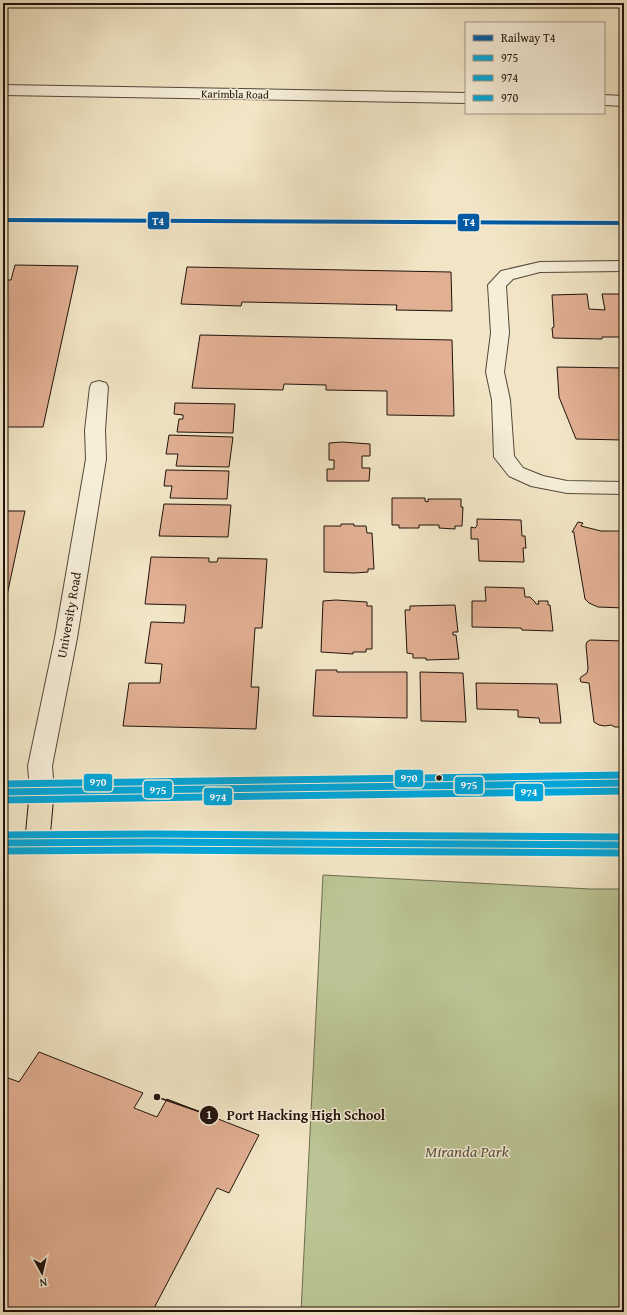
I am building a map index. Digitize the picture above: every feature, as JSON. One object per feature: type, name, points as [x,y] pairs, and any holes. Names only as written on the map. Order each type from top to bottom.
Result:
[{"type":"main road","points":[[3,792],[624,783]]},
{"type":"main road","name":"University Road","points":[[37,842],[42,791]]},
{"type":"main road","points":[[3,843],[624,845]]},
{"type":"street","name":"Karimbla Road","points":[[3,90],[465,98]]},
{"type":"street","points":[[605,100],[624,101]]},
{"type":"street","points":[[624,266],[540,267],[507,275],[497,285],[500,333],[495,372],[501,400],[504,457],[516,472],[538,482],[567,487],[624,488]]},
{"type":"street","name":"University Road","points":[[42,791],[40,766],[66,638],[96,459],[95,430],[99,387]]},
{"type":"green space","name":"Miranda Park","points":[[323,875],[590,889],[624,889],[624,1312],[301,1312]]},
{"type":"building","points":[[15,265],[78,266],[43,427],[3,427],[3,280],[11,280]]},
{"type":"building","points":[[187,267],[451,272],[452,311],[396,310],[397,305],[242,302],[241,306],[181,304]]},
{"type":"building","points":[[587,294],[589,309],[605,310],[602,294],[624,294],[624,337],[602,337],[602,339],[553,338],[552,328],[554,327],[552,295]]},
{"type":"building","points":[[200,335],[452,340],[454,416],[387,415],[387,391],[326,390],[326,385],[284,384],[283,390],[192,388]]},
{"type":"building","points":[[557,367],[624,368],[624,440],[576,439],[559,397]]},
{"type":"building","points":[[175,403],[235,404],[233,433],[177,432],[179,419],[183,419],[183,415],[174,414]]},
{"type":"building","points":[[169,435],[233,437],[229,467],[176,466],[178,454],[166,454]]},
{"type":"building","points":[[342,442],[370,444],[370,456],[362,456],[362,468],[370,468],[369,481],[327,481],[327,469],[334,469],[334,460],[329,460],[329,443]]},
{"type":"building","points":[[166,470],[229,471],[227,499],[170,498],[172,486],[164,486]]},
{"type":"building","points":[[392,498],[425,498],[425,501],[428,502],[428,499],[461,499],[461,507],[463,507],[462,526],[455,526],[455,529],[439,528],[439,525],[419,525],[419,528],[399,528],[399,525],[392,525]]},
{"type":"building","points":[[164,504],[231,505],[228,537],[159,536]]},
{"type":"building","points":[[3,511],[25,511],[3,614]]},
{"type":"building","points":[[477,519],[521,520],[522,536],[525,536],[526,548],[523,548],[524,562],[479,561],[478,539],[471,539],[471,527],[475,528],[477,526]]},
{"type":"building","points":[[578,522],[583,523],[581,526],[601,531],[624,531],[624,608],[598,607],[589,603],[585,599],[574,532],[572,532]]},
{"type":"building","points":[[341,524],[366,526],[367,533],[372,533],[374,569],[368,569],[368,572],[355,573],[324,572],[324,526],[341,526]]},
{"type":"building","points":[[151,557],[209,558],[209,562],[217,562],[218,558],[267,559],[262,628],[255,628],[251,687],[259,687],[256,729],[123,726],[129,683],[160,683],[162,664],[145,663],[151,622],[184,623],[186,605],[145,604]]},
{"type":"building","points":[[485,587],[524,588],[525,597],[530,597],[536,604],[539,604],[538,601],[548,601],[548,605],[550,605],[553,631],[522,630],[521,628],[472,627],[472,601],[486,601]]},
{"type":"building","points":[[336,600],[367,602],[367,606],[372,606],[372,649],[366,649],[366,652],[353,652],[353,654],[321,652],[323,601]]},
{"type":"building","points":[[455,605],[458,632],[453,632],[453,635],[456,635],[459,659],[426,660],[426,658],[413,658],[413,654],[407,653],[405,610],[410,610],[410,606]]},
{"type":"building","points":[[590,640],[624,641],[624,727],[599,725],[594,722],[589,683],[581,682],[580,679],[587,673],[586,645]]},
{"type":"building","points":[[316,670],[337,670],[337,672],[407,672],[407,718],[313,716]]},
{"type":"building","points":[[420,672],[463,673],[466,722],[421,721]]},
{"type":"building","points":[[476,683],[557,684],[561,723],[540,723],[539,718],[518,717],[518,710],[477,709]]},
{"type":"building","points":[[39,1052],[143,1093],[134,1108],[157,1117],[167,1099],[259,1135],[229,1193],[217,1188],[152,1312],[3,1312],[3,1076],[19,1082]]},
{"type":"rail line","name":"T4","points":[[3,220],[624,223]]},
{"type":"transit line","name":"970","points":[[3,784],[624,775]]},
{"type":"transit line","name":"975","points":[[3,792],[624,783]]},
{"type":"transit line","name":"974","points":[[3,800],[624,791]]},
{"type":"transit line","name":"970","points":[[3,835],[151,834],[624,837]]},
{"type":"transit line","name":"975","points":[[3,843],[151,842],[624,845]]},
{"type":"transit line","name":"974","points":[[3,851],[151,850],[624,853]]},
{"type":"place","name":"Port Hacking High School","points":[[157,1097]]}]
